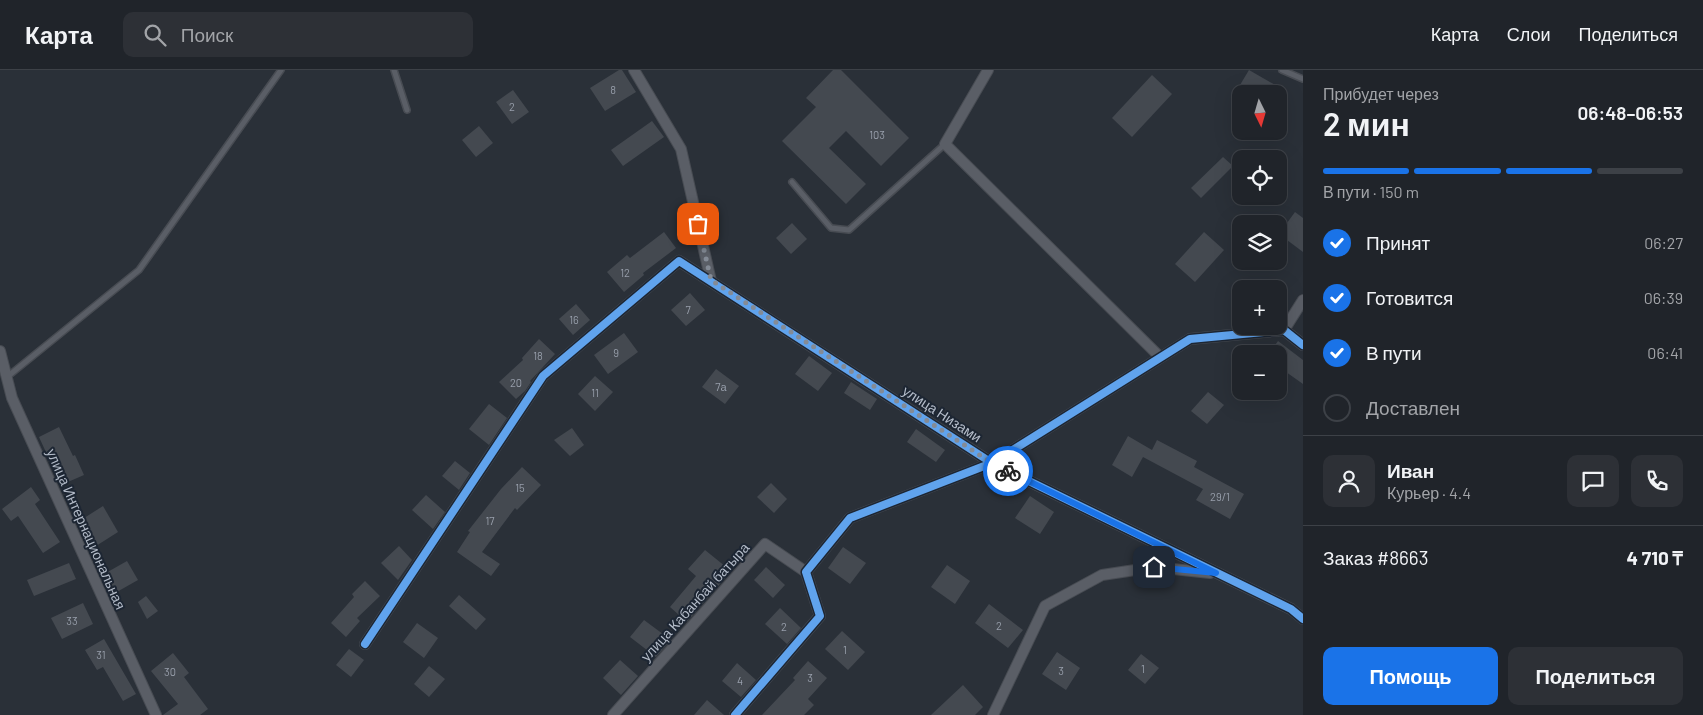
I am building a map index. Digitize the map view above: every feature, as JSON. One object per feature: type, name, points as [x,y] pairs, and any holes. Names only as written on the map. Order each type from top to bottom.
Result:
[{"type":"street","points":[[634,70],[681,149],[711,280]]},
{"type":"street","points":[[988,70],[945,144],[1160,357]]},
{"type":"street","name":"улица Низами","points":[[365,644],[543,376],[679,261],[992,463],[1291,608],[1303,619]]},
{"type":"street","points":[[1287,325],[1303,300]]},
{"type":"street","points":[[1287,332],[1303,345]]},
{"type":"street","points":[[735,715],[820,616],[806,572],[850,518],[992,463],[1190,339],[1232,335]]},
{"type":"street","name":"улица Интернациональная","points":[[0,351],[3,381],[156,715]]},
{"type":"street","name":"улица Кабанбай батыра","points":[[613,715],[765,544],[806,572]]},
{"type":"street","points":[[993,715],[1045,606],[1102,575],[1154,567],[1216,573]]},
{"type":"lane","points":[[3,381],[139,270],[281,70]]},
{"type":"lane","points":[[394,70],[407,110]]},
{"type":"lane","points":[[1282,70],[1303,79]]},
{"type":"lane","points":[[792,182],[831,228],[849,230],[945,144]]},
{"type":"building","points":[[622,70],[636,92],[605,111],[590,88]]},
{"type":"building","points":[[833,70],[841,70],[909,138],[881,166],[846,131],[829,148],[866,184],[846,204],[782,141],[816,107],[806,98]]},
{"type":"building","points":[[1249,70],[1275,85],[1240,85]]},
{"type":"building","points":[[1152,75],[1172,94],[1132,137],[1112,118]]},
{"type":"building","points":[[513,90],[529,112],[512,124],[496,102]]},
{"type":"building","points":[[652,121],[664,137],[623,166],[611,150]]},
{"type":"building","points":[[479,126],[493,143],[476,157],[462,140]]},
{"type":"building","points":[[1223,157],[1232,165],[1201,198],[1191,188]]},
{"type":"building","points":[[1295,212],[1303,218],[1303,252],[1287,240],[1287,223]]},
{"type":"building","points":[[792,223],[807,239],[791,254],[776,238]]},
{"type":"building","points":[[664,232],[676,248],[643,273],[644,275],[624,292],[607,272],[627,255],[630,258]]},
{"type":"building","points":[[1204,232],[1224,250],[1195,282],[1175,264]]},
{"type":"building","points":[[690,293],[705,310],[686,326],[671,310]]},
{"type":"building","points":[[576,304],[590,320],[573,335],[559,319]]},
{"type":"building","points":[[624,333],[638,352],[608,374],[594,355]]},
{"type":"building","points":[[539,339],[555,354],[530,381],[525,391],[516,399],[499,382],[523,360],[522,358]]},
{"type":"building","points":[[1278,341],[1283,345],[1275,345]]},
{"type":"building","points":[[1287,348],[1303,360],[1303,384],[1287,373]]},
{"type":"building","points":[[809,356],[832,373],[818,391],[795,374]]},
{"type":"building","points":[[716,369],[739,386],[725,404],[702,387]]},
{"type":"building","points":[[595,376],[613,392],[595,411],[578,394]]},
{"type":"building","points":[[851,382],[877,399],[870,410],[844,393]]},
{"type":"building","points":[[1208,392],[1224,405],[1207,424],[1191,411]]},
{"type":"building","points":[[489,404],[507,418],[489,445],[469,429]]},
{"type":"building","points":[[59,427],[84,475],[61,485],[39,437]]},
{"type":"building","points":[[572,428],[584,445],[570,456],[554,440]]},
{"type":"building","points":[[916,429],[945,450],[936,462],[907,442]]},
{"type":"building","points":[[1128,436],[1152,450],[1157,440],[1197,461],[1194,467],[1244,494],[1230,519],[1196,500],[1203,489],[1143,457],[1132,477],[1112,465]]},
{"type":"building","points":[[455,461],[470,473],[459,490],[442,476]]},
{"type":"building","points":[[522,467],[541,485],[517,510],[515,508],[482,552],[500,564],[491,576],[457,552],[470,532],[468,531],[501,489]]},
{"type":"building","points":[[771,483],[787,499],[774,513],[757,497]]},
{"type":"building","points":[[31,487],[40,500],[35,504],[60,542],[43,553],[18,516],[11,521],[2,509]]},
{"type":"building","points":[[426,495],[445,512],[433,529],[412,510]]},
{"type":"building","points":[[1030,496],[1054,512],[1040,534],[1015,518]]},
{"type":"building","points":[[103,506],[118,532],[96,546],[81,520]]},
{"type":"building","points":[[399,546],[412,560],[398,580],[381,563]]},
{"type":"building","points":[[843,547],[866,563],[850,584],[828,568]]},
{"type":"building","points":[[705,550],[731,571],[687,622],[670,607],[696,576],[688,569]]},
{"type":"building","points":[[127,561],[138,580],[115,593],[104,574]]},
{"type":"building","points":[[69,563],[76,579],[34,596],[27,580]]},
{"type":"building","points":[[947,565],[970,581],[955,604],[931,587]]},
{"type":"building","points":[[766,567],[785,585],[773,598],[754,580]]},
{"type":"building","points":[[365,581],[380,596],[357,618],[360,621],[346,637],[331,623],[354,597],[352,594]]},
{"type":"building","points":[[459,595],[486,619],[476,630],[449,606]]},
{"type":"building","points":[[146,596],[158,611],[147,619],[138,602]]},
{"type":"building","points":[[83,603],[93,624],[62,639],[51,618]]},
{"type":"building","points":[[989,604],[1023,630],[1008,648],[975,623]]},
{"type":"building","points":[[780,608],[801,628],[787,644],[765,624]]},
{"type":"building","points":[[644,620],[671,640],[656,657],[630,637]]},
{"type":"building","points":[[417,623],[438,638],[424,658],[403,642]]},
{"type":"building","points":[[842,631],[865,652],[848,670],[825,649]]},
{"type":"building","points":[[104,639],[136,694],[123,701],[103,667],[97,670],[85,650]]},
{"type":"building","points":[[349,649],[364,660],[351,677],[336,665]]},
{"type":"building","points":[[1057,652],[1080,668],[1066,690],[1042,674]]},
{"type":"building","points":[[173,653],[189,673],[184,677],[208,709],[200,715],[163,715],[178,704],[151,671]]},
{"type":"building","points":[[1141,654],[1159,668],[1145,684],[1128,670]]},
{"type":"building","points":[[620,660],[638,676],[621,695],[603,678]]},
{"type":"building","points":[[808,661],[827,678],[808,699],[814,705],[804,715],[762,715],[795,680],[793,678]]},
{"type":"building","points":[[737,663],[756,680],[741,697],[722,681]]},
{"type":"building","points":[[429,666],[445,679],[429,697],[414,684]]},
{"type":"building","points":[[963,685],[983,707],[975,715],[931,715]]},
{"type":"building","points":[[707,700],[724,715],[694,715]]},
{"type":"cycle path","points":[[365,644],[543,376],[679,261],[992,463],[1291,609],[1303,619]]},
{"type":"cycle path","points":[[735,715],[820,616],[806,572],[850,518],[992,463],[1190,339],[1284,330],[1303,345]]},
{"type":"way so far","points":[[698,224],[711,280],[992,463],[1008,471]]},
{"type":"route","points":[[1008,471],[1216,573],[1154,567]]}]
